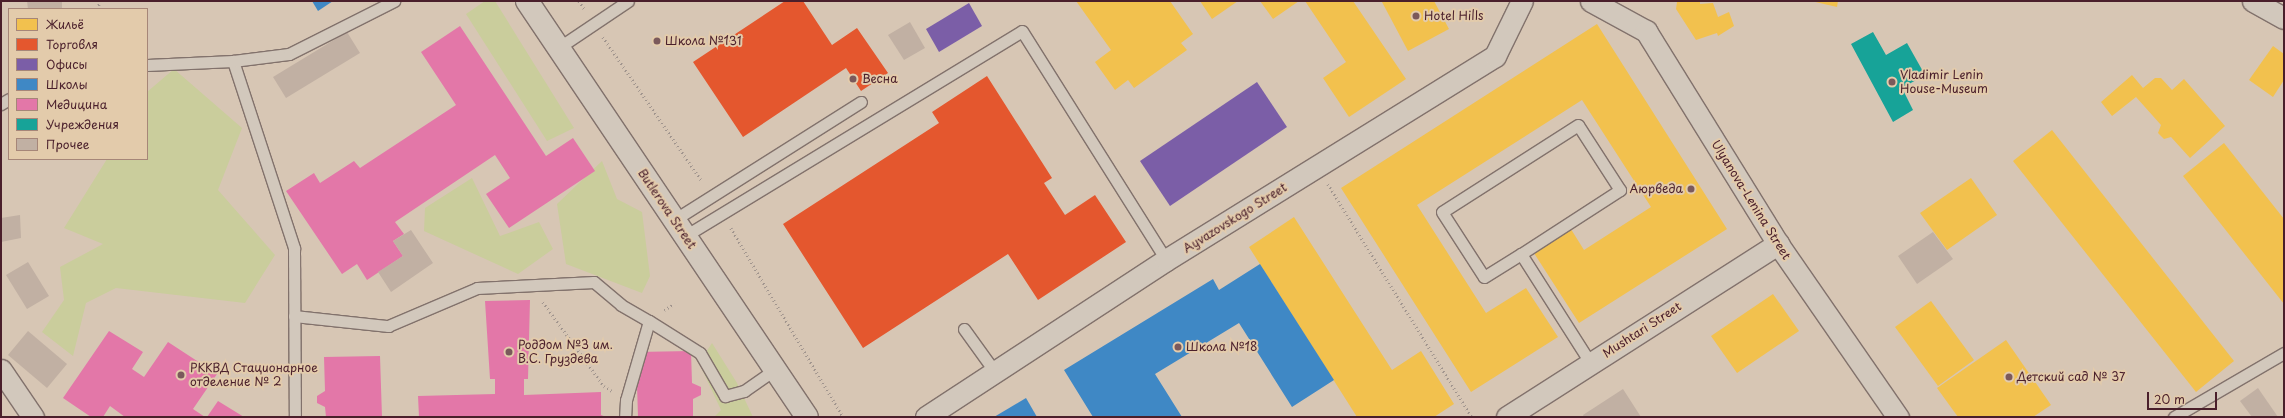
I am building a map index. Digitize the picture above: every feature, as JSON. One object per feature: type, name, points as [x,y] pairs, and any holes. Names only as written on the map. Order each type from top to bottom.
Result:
[{"type":"main road","name":"Butlerova Street","points":[[527,1],[807,417]]},
{"type":"street","name":"Ayvazovskogo Street","points":[[926,417],[1166,260],[1495,56],[1522,1]]},
{"type":"street","name":"Ulyanova-Lenina Street","points":[[1591,1],[1646,31],[1778,244],[1898,417]]},
{"type":"street","points":[[2253,1],[2284,18]]},
{"type":"street","name":"Mushtari Street","points":[[1521,413],[1591,364],[1778,244]]},
{"type":"street","points":[[1,370],[33,417]]},
{"type":"lane","points":[[148,65],[233,61],[289,54],[394,1]]},
{"type":"lane","points":[[558,48],[628,1]]},
{"type":"lane","points":[[679,228],[1022,31],[1166,260]]},
{"type":"lane","points":[[233,61],[294,248],[295,417]]},
{"type":"lane","points":[[679,228],[861,102]]},
{"type":"lane","points":[[1578,125],[1620,190],[1521,254],[1484,277],[1442,212],[1578,125]]},
{"type":"lane","points":[[1521,254],[1591,364]]},
{"type":"lane","points":[[294,316],[388,326],[477,288],[532,287],[594,282],[621,305],[700,353],[725,396],[744,391],[775,369]]},
{"type":"lane","points":[[625,417],[626,400],[649,321]]},
{"type":"lane","points":[[964,329],[995,372]]},
{"type":"lane","points":[[2174,417],[2284,353]]},
{"type":"path","points":[[1317,166],[1472,417]]},
{"type":"path","points":[[532,287],[604,386],[626,400]]},
{"type":"green space","points":[[485,1],[495,1],[574,128],[547,141],[466,14]]},
{"type":"green space","points":[[174,69],[242,128],[218,190],[275,255],[245,303],[116,288],[86,303],[73,356],[42,332],[64,300],[60,267],[103,244],[64,228],[106,160],[148,160],[148,91]]},
{"type":"green space","points":[[602,161],[617,199],[642,212],[650,276],[642,293],[566,264],[557,204]]},
{"type":"green space","points":[[472,178],[500,236],[539,222],[553,249],[518,274],[424,231],[425,208]]},
{"type":"green space","points":[[712,343],[737,383],[753,417],[714,417],[721,410],[699,363]]},
{"type":"building: Жильё","points":[[1076,1],[1170,1],[1193,34],[1181,43],[1187,50],[1134,88],[1128,80],[1115,90],[1095,62],[1111,50]]},
{"type":"building: Жильё","points":[[1200,1],[1238,1],[1212,19]]},
{"type":"building: Жильё","points":[[1260,1],[1299,1],[1273,19]]},
{"type":"building: Жильё","points":[[1305,1],[1353,1],[1406,79],[1349,117],[1323,78],[1346,62]]},
{"type":"building: Жильё","name":"Hotel Hills","points":[[1434,1],[1449,29],[1408,51],[1382,2]]},
{"type":"building: Жильё","points":[[1700,1],[1700,4],[1713,3],[1718,17],[1729,12],[1734,26],[1718,36],[1717,33],[1696,40],[1676,9],[1677,2]]},
{"type":"building: Жильё","points":[[1811,1],[1838,1],[1837,7]]},
{"type":"building: Жильё","points":[[1597,24],[1727,229],[1579,323],[1532,250],[1569,226],[1584,250],[1651,207],[1582,100],[1417,205],[1486,313],[1526,288],[1558,337],[1471,392],[1341,188]]},
{"type":"building: Жильё","points":[[2273,46],[2284,54],[2284,80],[2273,97],[2249,80]]},
{"type":"building: Жильё","points":[[2132,75],[2143,88],[2155,78],[2161,78],[2172,90],[2184,79],[2225,126],[2190,158],[2171,137],[2164,139],[2158,133],[2161,125],[2136,97],[2112,116],[2101,102]]},
{"type":"building: Жильё","points":[[2052,130],[2234,361],[2196,392],[2013,161]]},
{"type":"building: Жильё","points":[[2224,143],[2284,219],[2284,304],[2183,176]]},
{"type":"building: Жильё","points":[[1971,178],[1997,215],[1947,250],[1920,213]]},
{"type":"building: Жильё","points":[[1294,217],[1392,370],[1421,351],[1454,404],[1434,417],[1357,417],[1249,247]]},
{"type":"building: Жильё","points":[[1773,294],[1799,331],[1737,373],[1711,336]]},
{"type":"building: Жильё","points":[[1931,301],[1974,360],[1938,386],[1895,327]]},
{"type":"building: Жильё","points":[[2006,340],[2051,405],[2033,417],[1958,417],[1937,388]]},
{"type":"building: Торговля","points":[[785,1],[803,1],[832,45],[857,28],[888,73],[861,91],[846,68],[743,137],[693,62]]},
{"type":"building: Торговля","points":[[987,76],[1052,178],[1044,183],[1065,215],[1095,195],[1126,242],[1038,300],[1008,254],[863,348],[783,224],[939,123],[932,112]]},
{"type":"building: Офисы","points":[[969,3],[982,26],[939,52],[926,29]]},
{"type":"building: Офисы","points":[[1257,82],[1287,127],[1170,206],[1140,161]]},
{"type":"building: Школы","points":[[312,1],[333,1],[318,11]]},
{"type":"building: Школы","points":[[1260,264],[1334,380],[1292,407],[1239,323],[1155,374],[1182,417],[1093,417],[1064,370],[1213,279],[1219,290]]},
{"type":"building: Школы","points":[[1026,398],[1037,417],[994,417]]},
{"type":"building: Медицина","points":[[460,26],[546,156],[573,138],[595,171],[509,228],[486,194],[510,178],[495,155],[395,222],[404,234],[393,241],[403,256],[367,280],[357,264],[342,274],[286,191],[314,173],[320,183],[354,161],[360,168],[456,105],[421,52]]},
{"type":"building: Медицина","name":"Роддом №3 им. В.С. Груздева","points":[[530,300],[528,379],[524,379],[524,395],[601,392],[601,415],[606,417],[419,417],[418,396],[495,394],[495,379],[490,379],[485,301]]},
{"type":"building: Медицина","name":"РККВД Стационарное отделение № 2","points":[[109,331],[143,352],[132,369],[144,377],[168,342],[217,374],[193,409],[205,417],[125,417],[110,406],[103,417],[91,417],[63,398]]},
{"type":"building: Медицина","name":"Роддом №3 им. В.С. Груздева","points":[[691,351],[692,383],[701,387],[701,395],[693,399],[693,417],[638,417],[636,352]]},
{"type":"building: Медицина","points":[[380,356],[382,417],[326,417],[325,407],[317,403],[317,396],[325,391],[324,357]]},
{"type":"building: Медицина","name":"РККВД Стационарное отделение № 2","points":[[218,401],[244,417],[207,417]]},
{"type":"building: Учреждения","name":"Vladimir Lenin House-Museum","points":[[1873,32],[1886,55],[1907,43],[1925,75],[1902,88],[1913,110],[1893,122],[1851,44]]},
{"type":"building: Прочее","points":[[27,1],[62,1],[62,8],[28,8]]},
{"type":"building: Прочее","points":[[910,22],[925,48],[904,60],[888,35]]},
{"type":"building: Прочее","points":[[347,32],[360,53],[286,98],[273,77]]},
{"type":"building: Прочее","points":[[20,215],[21,238],[1,242],[1,218]]},
{"type":"building: Прочее","points":[[411,230],[433,263],[391,292],[378,272],[403,256],[393,241]]},
{"type":"building: Прочее","points":[[1933,232],[1953,259],[1917,284],[1898,256]]},
{"type":"building: Прочее","points":[[28,262],[49,296],[27,309],[6,275]]},
{"type":"building: Прочее","points":[[28,331],[67,364],[47,388],[8,355]]},
{"type":"building: Прочее","points":[[2258,388],[2278,417],[2252,417],[2240,401]]},
{"type":"building: Прочее","points":[[1623,389],[1641,417],[1584,417],[1583,415]]},
{"type":"place","name":"Hotel Hills","points":[[1416,16]]},
{"type":"place","name":"Школа №131","points":[[657,41]]},
{"type":"place","name":"Весна","points":[[853,79]]},
{"type":"place","name":"Vladimir Lenin House-Museum","points":[[1892,82]]},
{"type":"place","name":"Аюрведа","points":[[1691,189]]},
{"type":"place","name":"Школа №18","points":[[1178,347]]},
{"type":"place","name":"Роддом №3 им. В.С. Груздева","points":[[509,352]]},
{"type":"place","name":"РККВД Стационарное отделение № 2","points":[[181,375]]},
{"type":"place","name":"Детский сад № 37","points":[[2009,377]]}]
